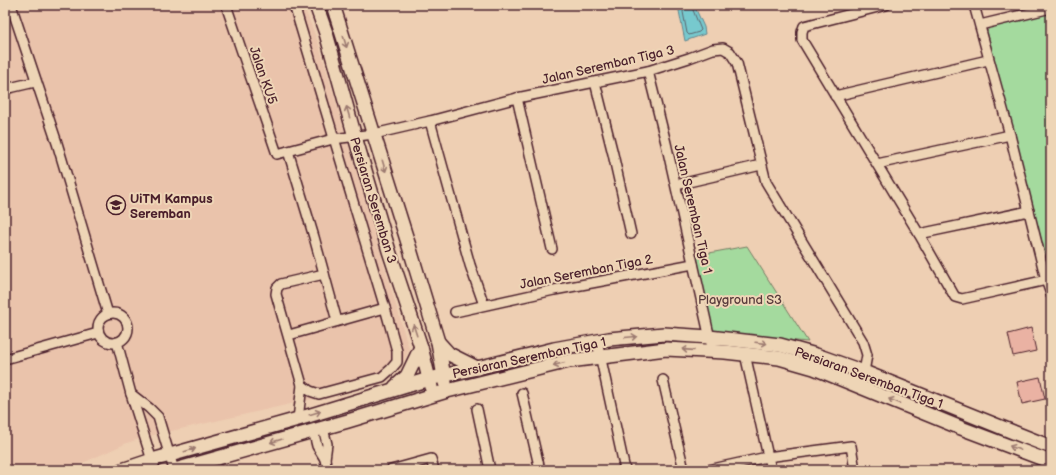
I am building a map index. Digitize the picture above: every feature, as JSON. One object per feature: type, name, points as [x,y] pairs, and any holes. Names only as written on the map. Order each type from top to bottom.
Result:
[{"type":"main road","name":"Persiaran Seremban 3","points":[[316,5],[326,33],[355,137],[421,347],[433,395]]},
{"type":"main road","name":"Persiaran Seremban 3","points":[[333,5],[438,342],[447,391]]},
{"type":"main road","name":"Persiaran Seremban Tiga 1","points":[[122,470],[154,465],[170,455],[298,419],[444,375],[554,349],[597,341],[664,334],[710,337],[780,345],[816,355],[864,372],[1051,447]]},
{"type":"main road","points":[[438,342],[450,354],[477,368]]},
{"type":"main road","points":[[392,390],[407,376],[421,347]]},
{"type":"main road","name":"Persiaran Seremban Tiga 1","points":[[175,470],[447,391],[569,361],[666,349],[745,354],[779,358],[814,368],[961,428],[1051,462]]},
{"type":"street","points":[[11,5],[57,143],[108,314]]},
{"type":"street","name":"Jalan KU5","points":[[226,5],[277,154]]},
{"type":"street","points":[[294,5],[397,351],[397,362],[382,377],[319,394],[310,391],[302,385]]},
{"type":"street","points":[[886,5],[804,26],[802,40],[919,234],[955,297],[962,299],[1049,279]]},
{"type":"street","points":[[974,5],[1010,135],[1029,211],[1049,279],[1051,294]]},
{"type":"street","points":[[980,25],[1051,8]]},
{"type":"street","name":"Jalan Seremban Tiga 3","points":[[277,154],[333,139],[374,134],[517,98],[648,71],[713,49],[723,48],[730,52],[737,63],[766,182],[863,342],[867,355],[864,372]]},
{"type":"street","points":[[835,96],[988,60]]},
{"type":"street","name":"Jalan Seremban Tiga 1","points":[[648,71],[676,186],[713,352]]},
{"type":"street","points":[[5,89],[36,82]]},
{"type":"street","points":[[595,82],[631,234]]},
{"type":"street","points":[[517,98],[552,249]]},
{"type":"street","points":[[430,121],[464,244],[484,306]]},
{"type":"street","points":[[877,164],[1010,135]]},
{"type":"street","points":[[288,151],[337,321]]},
{"type":"street","points":[[676,186],[762,165]]},
{"type":"street","points":[[919,234],[1029,211]]},
{"type":"street","name":"Jalan Seremban Tiga 2","points":[[455,312],[586,284],[693,264]]},
{"type":"street","points":[[298,419],[302,385],[289,335],[276,294],[277,288],[281,284],[324,274]]},
{"type":"street","points":[[289,335],[385,308]]},
{"type":"street","points":[[108,314],[119,315],[126,322],[127,331],[125,336],[117,342],[108,343],[100,337],[98,333],[101,319],[108,314]]},
{"type":"street","points":[[5,359],[98,333]]},
{"type":"street","points":[[597,341],[625,470]]},
{"type":"street","points":[[117,342],[131,394],[154,465]]},
{"type":"street","points":[[745,354],[770,470]]},
{"type":"street","points":[[663,380],[684,470]]},
{"type":"street","points":[[522,393],[540,470]]},
{"type":"street","points":[[131,394],[158,417],[175,470]]},
{"type":"street","points":[[477,409],[490,470]]},
{"type":"street","points":[[318,429],[326,444],[325,459],[327,470]]},
{"type":"street","points":[[708,470],[768,457],[851,446],[855,470]]},
{"type":"street","points":[[391,470],[431,459],[434,470]]},
{"type":"shaded area","name":"UiTM Kampus Seremban","points":[[5,5],[303,5],[318,42],[409,349],[400,370],[385,383],[145,437],[127,443],[67,470],[5,470]]},
{"type":"green space","points":[[1049,11],[1051,13],[1051,268],[1049,269],[987,31],[992,24]]},
{"type":"green space","name":"Playground S3","points":[[747,246],[808,342],[712,333],[693,256]]},
{"type":"water","points":[[681,5],[694,5],[704,27],[705,34],[685,41],[679,11]]},
{"type":"building","points":[[1031,328],[1036,351],[1013,356],[1008,334]]},
{"type":"building","points":[[1040,377],[1045,399],[1022,404],[1017,382]]},
{"type":"place","name":"UiTM Kampus Seremban","points":[[116,205]]}]
